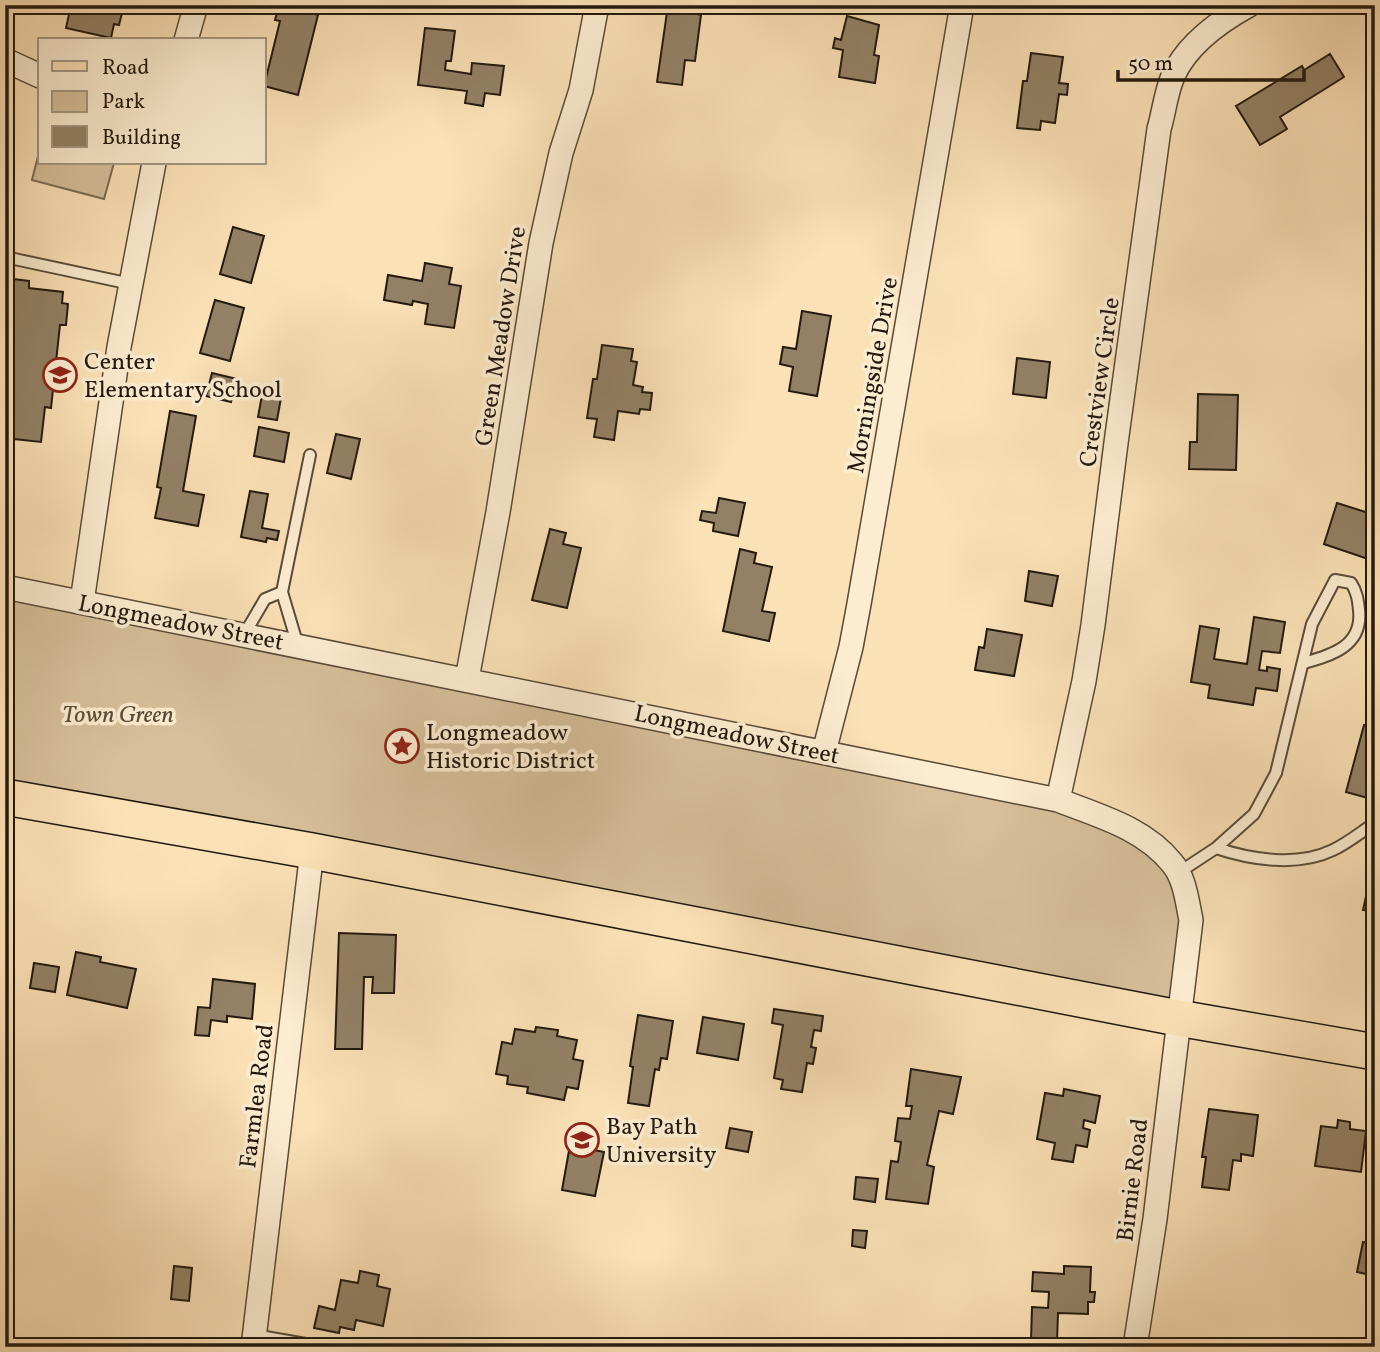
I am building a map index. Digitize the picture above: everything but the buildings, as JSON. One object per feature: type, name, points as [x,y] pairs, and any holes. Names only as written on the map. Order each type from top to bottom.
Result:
[{"type":"main road","points":[[5,797],[312,852],[1178,1018],[1375,1052]]},
{"type":"street","points":[[187,38],[195,5]]},
{"type":"street","name":"Green Meadow Drive","points":[[467,679],[498,512],[538,254],[561,153],[581,90],[597,5]]},
{"type":"street","name":"Morningside Drive","points":[[824,752],[857,615],[962,5]]},
{"type":"street","name":"Crestview Circle","points":[[1058,800],[1084,681],[1093,625],[1159,130],[1172,79],[1186,55],[1217,26],[1250,5]]},
{"type":"street","points":[[5,60],[38,75]]},
{"type":"street","points":[[82,603],[119,347],[154,164]]},
{"type":"street","name":"Longmeadow Street","points":[[5,587],[1058,800],[1136,831],[1174,864],[1184,887],[1191,920],[1178,1018]]},
{"type":"street","name":"Farmlea Road","points":[[253,1341],[312,852]]},
{"type":"street","name":"Birnie Road","points":[[1135,1347],[1154,1219],[1178,1018]]},
{"type":"lane","points":[[5,257],[131,284]]},
{"type":"lane","points":[[298,646],[282,592],[310,455]]},
{"type":"lane","points":[[1178,873],[1216,848],[1254,814],[1276,773],[1312,624],[1335,580],[1351,583],[1356,591],[1360,614],[1357,634],[1334,654],[1304,663]]},
{"type":"lane","points":[[244,635],[265,599],[282,592]]},
{"type":"lane","points":[[1216,848],[1242,857],[1307,859],[1334,850],[1375,823]]},
{"type":"lane","points":[[253,1341],[323,1347]]},
{"type":"green space","points":[[38,156],[38,164],[114,164],[104,199],[32,180]]},
{"type":"green space","name":"Town Green","points":[[5,587],[1058,800],[1136,831],[1184,887],[1181,1001],[5,797]]},
{"type":"place","name":"Center Elementary School","points":[[60,375]]},
{"type":"place","name":"Longmeadow Historic District","points":[[402,746]]},
{"type":"place","name":"Bay Path University","points":[[582,1140]]}]
